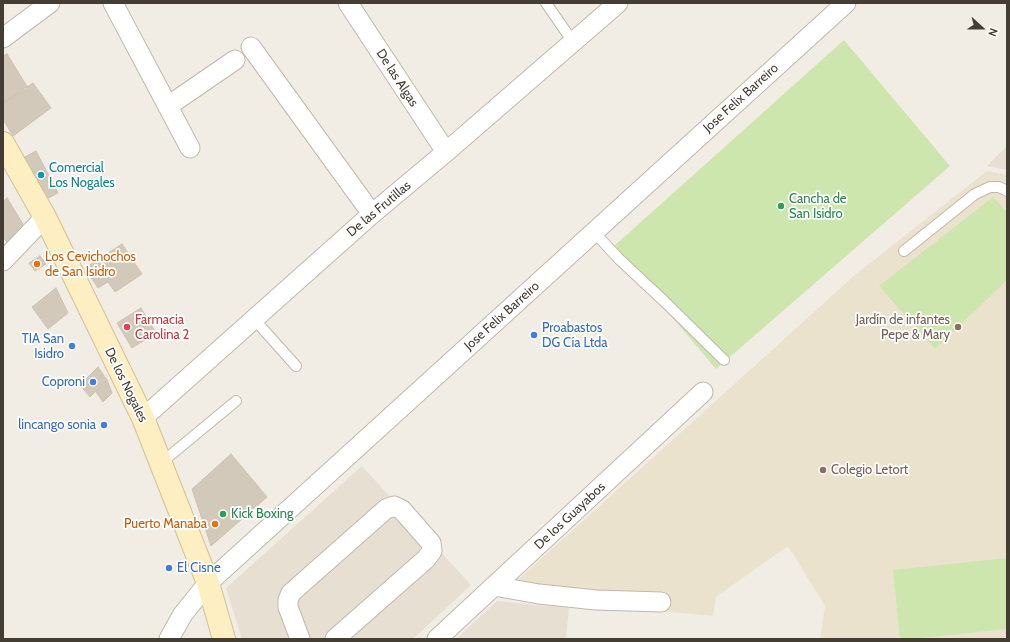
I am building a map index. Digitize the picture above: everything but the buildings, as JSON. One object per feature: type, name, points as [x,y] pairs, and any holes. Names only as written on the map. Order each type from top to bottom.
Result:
[{"type":"street","points":[[3,38],[50,3]]},
{"type":"street","points":[[113,3],[190,148]]},
{"type":"street","name":"De las Algas","points":[[348,3],[446,152]]},
{"type":"street","name":"De las Frutillas","points":[[142,418],[372,214],[618,3]]},
{"type":"street","name":"Jose Felix Barreiro","points":[[169,639],[182,614],[208,583],[846,3]]},
{"type":"street","points":[[251,47],[372,214]]},
{"type":"street","points":[[168,106],[235,60]]},
{"type":"street","name":"De los Nogales","points":[[3,143],[45,217],[142,418],[208,583],[224,639]]},
{"type":"street","points":[[3,261],[45,217]]},
{"type":"street","name":"De los Guayabos","points":[[437,639],[703,392]]},
{"type":"street","points":[[300,639],[288,607],[288,600],[291,593],[386,509],[394,506],[402,510],[431,543],[432,551],[426,559],[335,639]]},
{"type":"street","points":[[494,586],[539,594],[596,600],[661,602]]},
{"type":"lane","points":[[546,3],[573,42]]},
{"type":"lane","points":[[904,251],[975,194],[990,187],[999,187],[1007,191]]},
{"type":"lane","points":[[594,232],[618,258],[724,360]]},
{"type":"lane","points":[[254,319],[296,366]]},
{"type":"lane","points":[[161,463],[236,401]]},
{"type":"shaded area","points":[[1007,146],[1007,170],[987,166]]},
{"type":"shaded area","name":"Colegio Letort","points":[[987,171],[1007,175],[1007,639],[820,639],[825,606],[788,546],[716,597],[713,616],[500,596],[856,274]]},
{"type":"shaded area","points":[[362,466],[471,585],[413,639],[242,639],[226,588]]},
{"type":"shaded area","points":[[497,601],[569,608],[566,639],[456,639]]},
{"type":"green space","name":"Cancha de San Isidro","points":[[844,40],[950,166],[716,369],[613,247]]},
{"type":"green space","points":[[993,197],[1007,212],[1007,280],[935,349],[879,286]]},
{"type":"green space","points":[[1007,558],[1007,629],[900,639],[893,570]]},
{"type":"place","name":"Comercial Los Nogales","points":[[41,175]]},
{"type":"place","name":"Cancha de San Isidro","points":[[781,206]]},
{"type":"place","name":"Los Cevichochos de San Isidro","points":[[37,264]]},
{"type":"place","name":"Farmacia Carolina 2","points":[[127,327]]},
{"type":"place","name":"Jardín de infantes Pepe & Mary","points":[[958,327]]},
{"type":"place","name":"Proabastos DG Cía Ltda","points":[[534,335]]},
{"type":"place","name":"TIA San Isidro","points":[[72,346]]},
{"type":"place","name":"Coproni","points":[[93,382]]},
{"type":"place","name":"lincango sonia","points":[[104,425]]},
{"type":"place","name":"Colegio Letort","points":[[823,470]]},
{"type":"place","name":"Kick Boxing","points":[[223,514]]},
{"type":"place","name":"Puerto Manaba","points":[[215,524]]},
{"type":"place","name":"El Cisne","points":[[169,568]]}]
